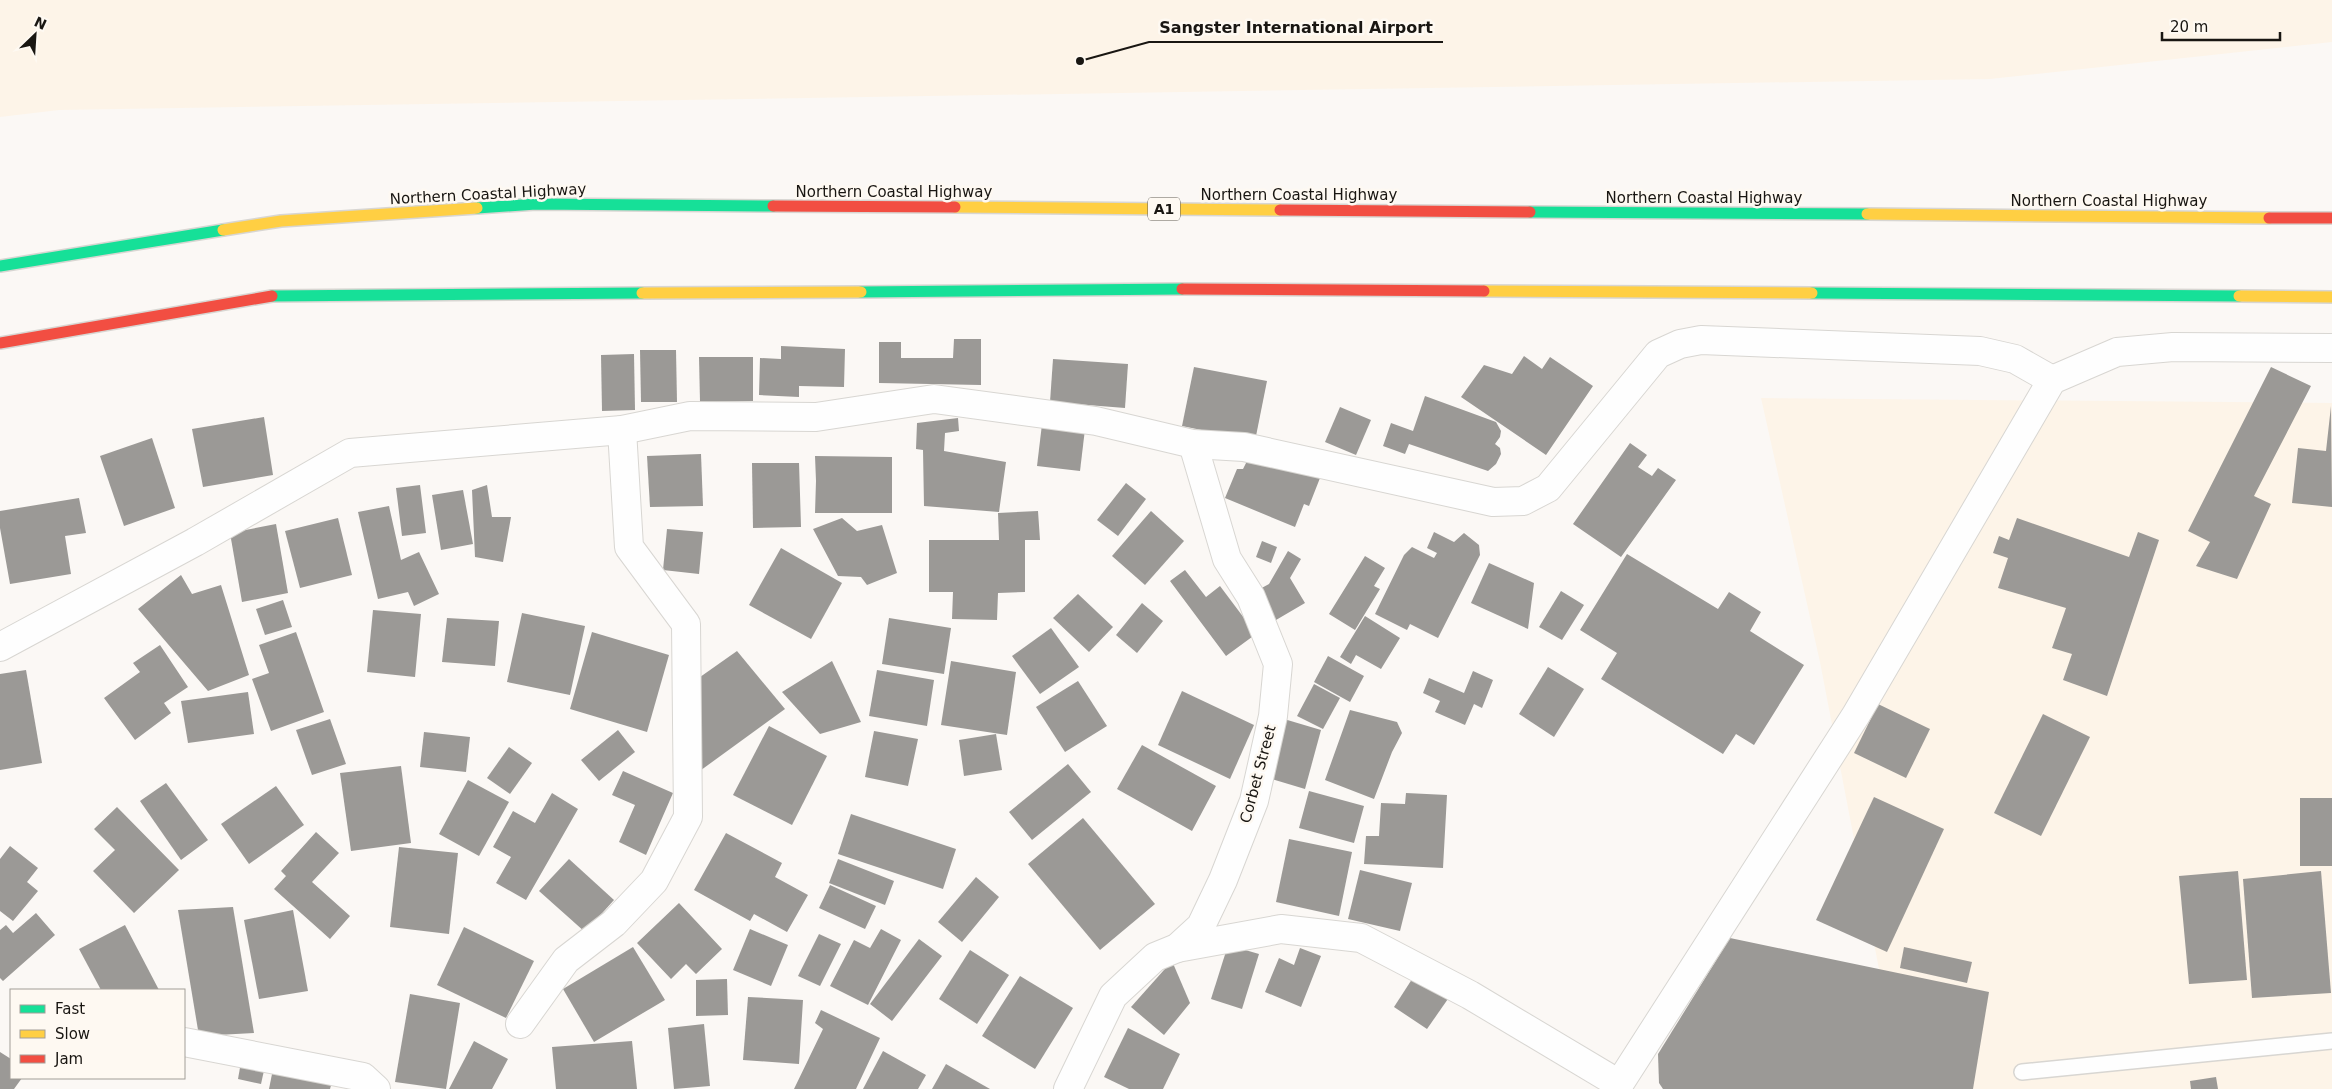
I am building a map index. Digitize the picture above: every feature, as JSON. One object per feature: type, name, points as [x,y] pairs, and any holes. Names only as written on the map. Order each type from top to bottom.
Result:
[{"type":"highway","name":"Northern Coastal Highway","points":[[0,266],[281,221],[536,204],[2332,218]]},
{"type":"highway","points":[[0,343],[274,296],[1257,289],[2332,297]]},
{"type":"street","points":[[0,647],[195,542],[350,453],[622,430],[690,416],[816,417],[934,400],[1096,421],[1193,444],[1244,447],[1493,502],[1522,501],[1548,488],[1658,354],[1680,344],[1701,340],[1980,351],[2015,358],[2052,380]]},
{"type":"street","points":[[1177,948],[1280,929],[1361,938],[1470,995],[1618,1086],[1856,715],[2052,380],[2117,352],[2173,347],[2332,348]]},
{"type":"street","points":[[520,1024],[566,960],[614,923],[654,881],[688,817],[686,624],[629,547],[622,430]]},
{"type":"street","name":"Corbet Street","points":[[1068,1089],[1113,996],[1156,957],[1177,948],[1201,926],[1223,880],[1254,801],[1273,716],[1278,664],[1251,597],[1227,558],[1193,444]]},
{"type":"street","points":[[185,1042],[363,1077],[376,1089]]},
{"type":"lane","points":[[2022,1072],[2332,1041]]},
{"type":"shaded area","points":[[0,0],[2332,0],[2332,42],[1990,79],[59,110],[0,117]]},
{"type":"shaded area","points":[[1761,398],[2332,403],[2332,1089],[1902,1089],[1820,662]]},
{"type":"building","points":[[954,339],[981,339],[981,385],[879,383],[879,342],[901,342],[901,358],[953,358]]},
{"type":"building","points":[[781,346],[845,349],[844,387],[799,386],[799,397],[759,395],[760,358],[781,359]]},
{"type":"building","points":[[640,350],[676,350],[677,402],[641,402]]},
{"type":"building","points":[[634,354],[635,410],[602,411],[601,355]]},
{"type":"building","points":[[1524,356],[1542,369],[1550,357],[1593,386],[1546,455],[1461,397],[1484,365],[1512,374]]},
{"type":"building","points":[[699,357],[753,357],[753,401],[700,402]]},
{"type":"building","points":[[1053,359],[1128,364],[1125,408],[1050,402]]},
{"type":"building","points":[[1194,367],[1267,381],[1255,441],[1182,426]]},
{"type":"building","points":[[2271,367],[2311,386],[2254,496],[2271,504],[2237,579],[2196,566],[2210,542],[2188,531]]},
{"type":"building","points":[[1425,396],[1496,422],[1501,431],[1500,437],[1495,444],[1500,448],[1501,454],[1496,464],[1488,471],[1409,444],[1405,454],[1383,446],[1391,423],[1413,431]]},
{"type":"building","points":[[2331,406],[2332,507],[2292,503],[2298,448],[2326,451]]},
{"type":"building","points":[[1340,407],[1371,420],[1356,455],[1325,442]]},
{"type":"building","points":[[264,417],[273,475],[203,487],[192,429]]},
{"type":"building","points":[[958,418],[959,431],[945,433],[944,451],[1006,462],[999,512],[924,506],[923,450],[916,449],[917,423]]},
{"type":"building","points":[[1042,424],[1085,429],[1080,471],[1037,466]]},
{"type":"building","points":[[152,438],[175,508],[124,526],[100,456]]},
{"type":"building","points":[[1630,443],[1647,455],[1638,467],[1652,476],[1658,468],[1676,480],[1621,557],[1573,524]]},
{"type":"building","points":[[701,454],[703,506],[650,507],[647,456]]},
{"type":"building","points":[[815,456],[892,457],[892,513],[815,513]]},
{"type":"building","points":[[1265,456],[1320,478],[1309,506],[1304,504],[1295,527],[1225,498],[1237,469],[1243,469],[1248,459]]},
{"type":"building","points":[[752,463],[799,463],[801,527],[753,528]]},
{"type":"building","points":[[1126,483],[1146,499],[1118,536],[1097,520]]},
{"type":"building","points":[[420,485],[426,533],[402,536],[396,488]]},
{"type":"building","points":[[487,485],[492,517],[511,517],[503,562],[475,557],[472,490]]},
{"type":"building","points":[[463,490],[473,544],[441,550],[432,495]]},
{"type":"building","points":[[79,498],[86,533],[65,536],[71,574],[10,584],[0,528],[0,511]]},
{"type":"building","points":[[389,506],[401,560],[419,552],[439,594],[414,606],[408,592],[378,599],[358,512]]},
{"type":"building","points":[[1038,511],[1040,540],[1025,540],[1025,592],[998,593],[997,620],[952,619],[953,592],[929,592],[929,540],[999,540],[998,513]]},
{"type":"building","points":[[1151,511],[1184,541],[1145,585],[1112,556]]},
{"type":"building","points":[[338,518],[352,575],[300,588],[285,531]]},
{"type":"building","points":[[842,518],[857,531],[882,525],[897,573],[867,585],[861,577],[838,576],[813,529]]},
{"type":"building","points":[[2017,518],[2129,557],[2138,532],[2159,540],[2107,696],[2063,680],[2072,654],[2052,648],[2066,608],[1998,588],[2008,558],[1993,553],[1999,536],[2009,540]]},
{"type":"building","points":[[276,524],[288,593],[242,602],[230,533]]},
{"type":"building","points":[[667,529],[703,532],[699,574],[663,570]]},
{"type":"building","points":[[1434,532],[1454,542],[1464,533],[1479,545],[1480,555],[1438,638],[1410,624],[1407,630],[1375,614],[1404,555],[1412,547],[1434,558],[1437,553],[1427,548]]},
{"type":"building","points":[[1262,541],[1277,547],[1271,563],[1256,557]]},
{"type":"building","points":[[781,548],[842,583],[811,639],[749,605]]},
{"type":"building","points":[[1288,551],[1301,559],[1290,578],[1305,603],[1276,620],[1258,590],[1269,584]]},
{"type":"building","points":[[1627,554],[1718,609],[1729,592],[1761,612],[1750,631],[1804,665],[1754,745],[1736,734],[1723,754],[1601,679],[1617,653],[1580,630]]},
{"type":"building","points":[[1365,556],[1385,568],[1374,586],[1380,589],[1355,630],[1329,614]]},
{"type":"building","points":[[1489,563],[1534,583],[1528,629],[1471,603]]},
{"type":"building","points":[[1185,570],[1206,597],[1220,586],[1256,634],[1226,656],[1170,581]]},
{"type":"building","points":[[181,575],[192,594],[221,585],[249,675],[208,691],[138,609]]},
{"type":"building","points":[[1561,591],[1584,605],[1562,640],[1539,627]]},
{"type":"building","points":[[1078,594],[1113,627],[1089,652],[1053,618]]},
{"type":"building","points":[[283,600],[292,627],[265,635],[256,609]]},
{"type":"building","points":[[1142,603],[1163,621],[1137,653],[1116,635]]},
{"type":"building","points":[[373,610],[421,614],[415,677],[367,672]]},
{"type":"building","points":[[522,613],[585,626],[570,695],[507,682]]},
{"type":"building","points":[[1365,616],[1400,638],[1381,669],[1356,655],[1351,664],[1340,657]]},
{"type":"building","points":[[447,618],[499,621],[495,666],[442,662]]},
{"type":"building","points":[[889,618],[951,628],[944,674],[882,664]]},
{"type":"building","points":[[1051,628],[1079,667],[1040,694],[1012,656]]},
{"type":"building","points":[[296,632],[324,712],[271,731],[252,679],[269,673],[259,645]]},
{"type":"building","points":[[592,632],[669,655],[647,732],[570,709]]},
{"type":"building","points":[[160,645],[188,687],[164,703],[171,713],[135,740],[104,698],[140,672],[133,663]]},
{"type":"building","points":[[737,651],[785,709],[697,773],[693,682]]},
{"type":"building","points":[[1328,656],[1364,676],[1350,702],[1314,682]]},
{"type":"building","points":[[832,661],[861,722],[820,734],[782,692]]},
{"type":"building","points":[[951,661],[1016,672],[1007,735],[941,725]]},
{"type":"building","points":[[1548,667],[1584,689],[1554,737],[1519,714]]},
{"type":"building","points":[[26,670],[42,763],[0,770],[0,674]]},
{"type":"building","points":[[877,670],[934,680],[927,726],[869,716]]},
{"type":"building","points":[[1473,671],[1493,680],[1482,708],[1474,704],[1465,725],[1435,712],[1440,701],[1423,693],[1429,678],[1464,693]]},
{"type":"building","points":[[1078,681],[1107,726],[1065,752],[1036,707]]},
{"type":"building","points":[[1314,684],[1340,698],[1323,729],[1297,716]]},
{"type":"building","points":[[1182,691],[1254,725],[1230,779],[1158,745]]},
{"type":"building","points":[[248,692],[254,734],[188,743],[181,701]]},
{"type":"building","points":[[1878,704],[1930,729],[1906,778],[1854,753]]},
{"type":"building","points":[[1350,710],[1397,722],[1402,733],[1392,752],[1374,799],[1325,780]]},
{"type":"building","points":[[2043,714],[2090,737],[2041,836],[1994,813]]},
{"type":"building","points":[[330,719],[346,764],[312,775],[296,730]]},
{"type":"building","points":[[1284,719],[1321,730],[1305,789],[1268,778]]},
{"type":"building","points":[[769,726],[827,756],[792,825],[733,795]]},
{"type":"building","points":[[618,730],[635,752],[599,781],[581,760]]},
{"type":"building","points":[[874,731],[918,739],[908,786],[865,777]]},
{"type":"building","points":[[424,732],[470,737],[466,772],[420,767]]},
{"type":"building","points":[[996,734],[1002,770],[964,776],[959,740]]},
{"type":"building","points":[[1142,745],[1216,786],[1192,831],[1117,789]]},
{"type":"building","points":[[509,747],[532,763],[510,794],[487,778]]},
{"type":"building","points":[[1068,764],[1091,792],[1032,840],[1009,812]]},
{"type":"building","points":[[401,766],[411,843],[351,851],[340,773]]},
{"type":"building","points":[[623,771],[673,793],[646,855],[619,842],[635,805],[612,795]]},
{"type":"building","points":[[468,780],[509,802],[479,856],[439,834]]},
{"type":"building","points":[[166,783],[208,840],[181,860],[140,801]]},
{"type":"building","points":[[276,786],[304,825],[249,864],[221,824]]},
{"type":"building","points":[[1309,791],[1364,806],[1354,843],[1299,828]]},
{"type":"building","points":[[552,793],[578,809],[526,900],[496,883],[511,857],[493,847],[513,811],[535,823]]},
{"type":"building","points":[[1406,793],[1447,795],[1443,868],[1364,864],[1366,836],[1379,836],[1381,803],[1405,804]]},
{"type":"building","points":[[1874,797],[1944,829],[1887,952],[1816,920]]},
{"type":"building","points":[[2300,798],[2332,798],[2332,866],[2300,866]]},
{"type":"building","points":[[117,807],[179,870],[134,913],[93,871],[115,850],[94,829]]},
{"type":"building","points":[[851,814],[956,849],[943,889],[838,854]]},
{"type":"building","points":[[1083,818],[1155,904],[1100,950],[1028,864]]},
{"type":"building","points":[[316,832],[339,853],[312,882],[350,916],[330,939],[274,889],[286,876],[281,871]]},
{"type":"building","points":[[726,833],[782,863],[775,877],[808,895],[787,932],[754,914],[750,921],[694,890]]},
{"type":"building","points":[[1289,839],[1352,852],[1339,916],[1276,902]]},
{"type":"building","points":[[10,846],[38,868],[27,882],[38,891],[13,921],[0,911],[0,859]]},
{"type":"building","points":[[399,847],[458,853],[449,934],[390,927]]},
{"type":"building","points":[[569,859],[614,900],[585,932],[539,891]]},
{"type":"building","points":[[838,859],[894,881],[885,905],[829,883]]},
{"type":"building","points":[[1360,870],[1412,883],[1400,931],[1348,919]]},
{"type":"building","points":[[2238,871],[2247,980],[2189,984],[2179,876]]},
{"type":"building","points":[[2321,871],[2331,993],[2252,998],[2243,879]]},
{"type":"building","points":[[976,877],[999,897],[962,942],[938,922]]},
{"type":"building","points":[[830,885],[876,906],[865,929],[819,908]]},
{"type":"building","points":[[679,903],[722,949],[696,974],[686,964],[671,979],[637,943]]},
{"type":"building","points":[[233,907],[254,1033],[199,1036],[178,910]]},
{"type":"building","points":[[293,910],[308,991],[259,999],[244,920]]},
{"type":"building","points":[[36,913],[55,935],[3,981],[0,978],[0,930],[6,925],[13,933]]},
{"type":"building","points":[[125,925],[158,989],[100,989],[79,949]]},
{"type":"building","points":[[464,927],[534,961],[506,1018],[437,985]]},
{"type":"building","points":[[750,929],[788,945],[771,986],[733,970]]},
{"type":"building","points":[[881,929],[901,940],[868,1005],[830,986],[854,940],[870,948]]},
{"type":"building","points":[[819,934],[841,944],[820,986],[798,976]]},
{"type":"building","points":[[1730,938],[1989,992],[1973,1089],[1663,1089],[1659,1083],[1658,1054]]},
{"type":"building","points":[[919,939],[942,956],[892,1021],[870,1004]]},
{"type":"building","points":[[1228,945],[1259,954],[1242,1009],[1211,999]]},
{"type":"building","points":[[633,947],[665,1000],[594,1042],[563,989]]},
{"type":"building","points":[[1904,947],[1972,962],[1967,983],[1900,968]]},
{"type":"building","points":[[1300,948],[1321,956],[1301,1007],[1265,992],[1279,958],[1294,965]]},
{"type":"building","points":[[970,950],[1009,975],[977,1024],[939,999]]},
{"type":"building","points":[[1172,961],[1190,1003],[1164,1035],[1131,1007]]},
{"type":"building","points":[[1416,973],[1450,996],[1427,1029],[1394,1007]]},
{"type":"building","points":[[1020,976],[1073,1008],[1035,1069],[982,1036]]},
{"type":"building","points":[[727,979],[728,1015],[696,1016],[696,980]]},
{"type":"building","points":[[410,994],[460,1003],[446,1089],[395,1082]]},
{"type":"building","points":[[748,997],[803,1000],[799,1064],[743,1060]]},
{"type":"building","points":[[821,1010],[880,1038],[856,1089],[794,1089],[823,1029],[815,1023]]},
{"type":"building","points":[[704,1024],[710,1086],[674,1089],[668,1028]]},
{"type":"building","points":[[1128,1028],[1180,1054],[1163,1089],[1129,1089],[1104,1077]]},
{"type":"building","points":[[474,1041],[508,1059],[492,1089],[449,1089]]},
{"type":"building","points":[[632,1041],[637,1089],[556,1089],[552,1047]]},
{"type":"building","points":[[883,1051],[926,1075],[918,1089],[863,1089]]},
{"type":"building","points":[[0,1052],[10,1058],[10,1079],[21,1079],[14,1089],[0,1089]]},
{"type":"building","points":[[241,1062],[265,1066],[261,1084],[238,1079]]},
{"type":"building","points":[[946,1064],[990,1089],[932,1089]]},
{"type":"building","points":[[273,1069],[332,1082],[330,1089],[269,1089]]},
{"type":"building","points":[[2216,1077],[2218,1089],[2191,1089],[2190,1081]]},
{"type":"traffic: fast","points":[[477,208],[536,204],[773,206]]},
{"type":"traffic: fast","points":[[1530,212],[1867,214]]},
{"type":"traffic: fast","points":[[0,266],[223,230]]},
{"type":"traffic: fast","points":[[861,292],[1182,289]]},
{"type":"traffic: fast","points":[[272,296],[642,293]]},
{"type":"traffic: fast","points":[[1812,293],[2239,296]]},
{"type":"traffic: slow","points":[[955,207],[1280,210]]},
{"type":"traffic: slow","points":[[223,230],[281,221],[477,208]]},
{"type":"traffic: slow","points":[[1867,214],[2269,218]]},
{"type":"traffic: slow","points":[[1484,291],[1812,293]]},
{"type":"traffic: slow","points":[[642,293],[861,292]]},
{"type":"traffic: slow","points":[[2239,296],[2332,297]]},
{"type":"traffic: jam","points":[[773,206],[955,207]]},
{"type":"traffic: jam","points":[[1280,210],[1530,212]]},
{"type":"traffic: jam","points":[[2269,218],[2332,218]]},
{"type":"traffic: jam","points":[[1182,289],[1484,291]]},
{"type":"traffic: jam","points":[[0,343],[272,296]]},
{"type":"place","name":"Sangster International Airport","points":[[1080,61]]}]
